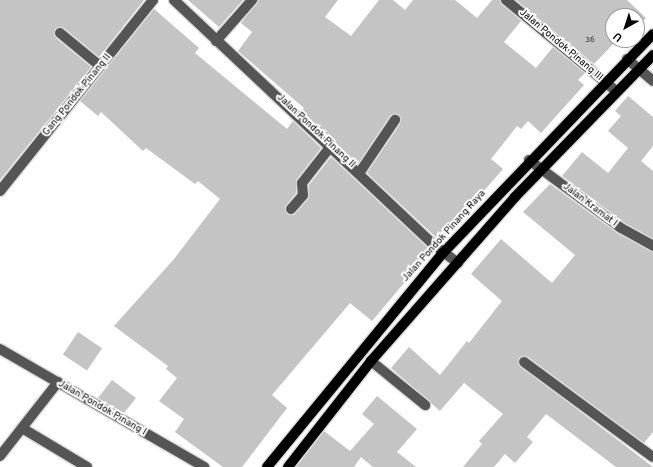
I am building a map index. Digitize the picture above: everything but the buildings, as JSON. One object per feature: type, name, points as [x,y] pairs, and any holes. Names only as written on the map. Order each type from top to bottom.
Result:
[{"type":"main road","name":"Jalan Pondok Pinang Raya","points":[[267,467],[443,253],[605,81],[653,34]]},
{"type":"main road","points":[[288,467],[371,361],[542,169],[616,91],[653,55]]},
{"type":"street","name":"Gang Pondok Pinang II","points":[[0,191],[153,0]]},
{"type":"street","name":"Jalan Pondok Pinang II","points":[[174,0],[216,41],[360,172],[443,253],[458,263]]},
{"type":"street","points":[[216,41],[252,0]]},
{"type":"street","name":"Jalan Pondok Pinang III","points":[[506,0],[616,91]]},
{"type":"street","points":[[60,33],[100,66]]},
{"type":"street","points":[[627,59],[653,81]]},
{"type":"street","points":[[360,172],[395,120]]},
{"type":"street","points":[[291,208],[303,195],[302,183],[332,146]]},
{"type":"street","name":"Jalan Kramat I","points":[[530,160],[621,228],[653,246]]},
{"type":"street","name":"Jalan Pondok Pinang I","points":[[0,349],[204,467]]},
{"type":"street","points":[[371,361],[426,406]]},
{"type":"street","points":[[524,362],[653,457]]},
{"type":"street","points":[[0,456],[58,382]]},
{"type":"street","points":[[22,428],[86,467]]}]
